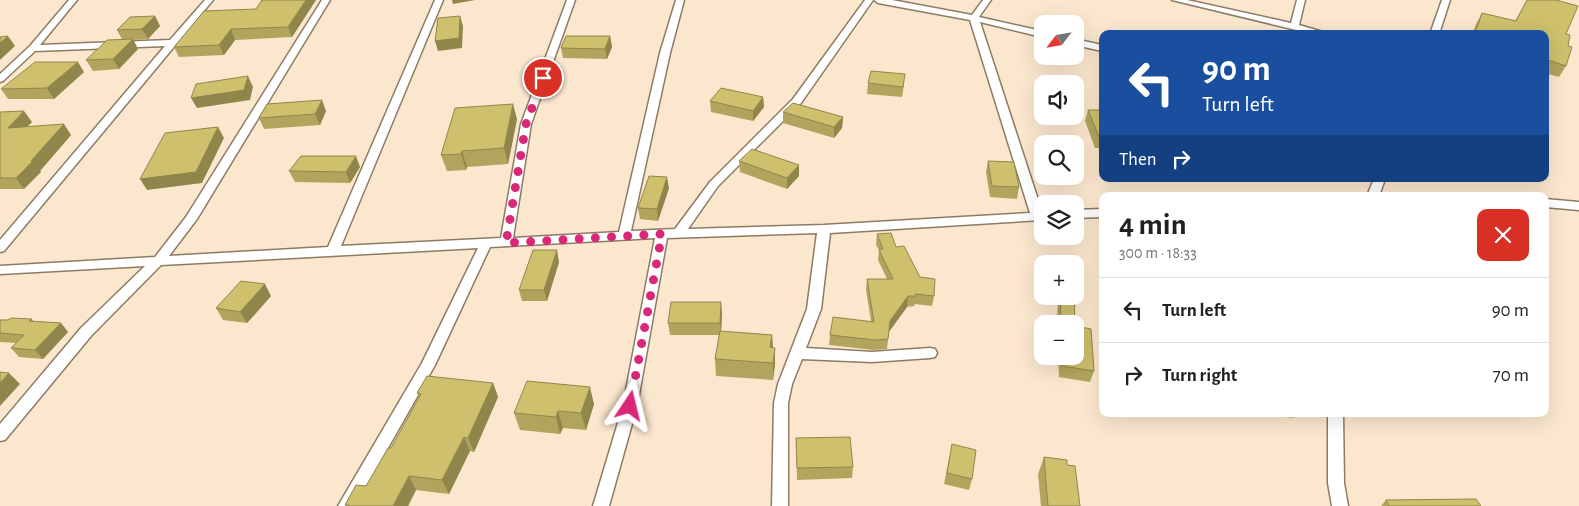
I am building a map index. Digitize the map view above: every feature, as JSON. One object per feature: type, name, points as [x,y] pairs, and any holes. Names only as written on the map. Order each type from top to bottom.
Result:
[{"type":"street","points":[[0,80],[33,48],[73,0]]},
{"type":"street","points":[[0,248],[209,0]]},
{"type":"street","points":[[0,435],[86,332],[159,260],[211,188],[326,0]]},
{"type":"street","points":[[333,251],[439,0]]},
{"type":"street","points":[[506,243],[526,124],[571,0]]},
{"type":"street","points":[[624,236],[665,53],[680,0]]},
{"type":"street","points":[[678,233],[714,184],[797,101],[869,0]]},
{"type":"street","points":[[878,0],[974,18],[1034,32]]},
{"type":"street","points":[[974,18],[987,0]]},
{"type":"street","points":[[1176,0],[1308,30]]},
{"type":"street","points":[[1294,27],[1301,0]]},
{"type":"street","points":[[1435,30],[1444,1]]},
{"type":"street","points":[[974,18],[1034,198]]},
{"type":"street","points":[[33,48],[174,43]]},
{"type":"street","points":[[1084,44],[1099,47]]},
{"type":"street","points":[[1549,203],[1579,206]]},
{"type":"street","points":[[1084,213],[1099,212]]},
{"type":"street","points":[[0,270],[678,233],[824,229],[1034,216]]},
{"type":"street","points":[[780,506],[781,403],[785,384],[814,309],[824,229]]},
{"type":"street","points":[[601,506],[630,406],[662,234]]},
{"type":"street","points":[[346,506],[428,365],[486,243]]},
{"type":"street","points":[[798,353],[872,357],[930,353]]},
{"type":"street","points":[[1335,417],[1336,483],[1340,506]]},
{"type":"building","points":[[262,0],[306,0],[288,27],[231,29],[219,45],[174,47],[204,11],[256,9]]},
{"type":"building","points":[[1527,0],[1556,0],[1578,6],[1566,34],[1570,35],[1568,46],[1572,47],[1566,66],[1549,60],[1549,30],[1475,30],[1482,13],[1516,21]]},
{"type":"building","points":[[155,16],[142,29],[117,30],[130,17]]},
{"type":"building","points":[[460,16],[459,38],[435,41],[438,18]]},
{"type":"building","points":[[8,36],[0,43],[0,37]]},
{"type":"building","points":[[566,36],[610,36],[605,49],[561,48]]},
{"type":"building","points":[[133,39],[113,59],[86,60],[107,40]]},
{"type":"building","points":[[35,62],[78,62],[47,88],[1,89]]},
{"type":"building","points":[[871,71],[905,74],[903,87],[868,83]]},
{"type":"building","points":[[248,76],[244,90],[191,98],[196,84]]},
{"type":"building","points":[[721,88],[763,97],[753,111],[710,101]]},
{"type":"building","points":[[322,100],[315,114],[259,118],[267,104]]},
{"type":"building","points":[[793,103],[843,117],[834,127],[783,112]]},
{"type":"building","points":[[513,104],[504,148],[462,151],[461,154],[441,155],[455,108]]},
{"type":"building","points":[[1088,110],[1099,110],[1099,137]]},
{"type":"building","points":[[24,111],[8,128],[64,124],[16,178],[0,178],[0,112]]},
{"type":"building","points":[[218,127],[196,172],[140,179],[165,133]]},
{"type":"building","points":[[752,149],[799,165],[787,178],[739,161]]},
{"type":"building","points":[[301,156],[356,156],[346,172],[289,171]]},
{"type":"building","points":[[988,161],[1014,162],[1019,187],[992,186]]},
{"type":"building","points":[[649,176],[667,177],[657,209],[638,208]]},
{"type":"building","points":[[891,233],[896,247],[904,246],[920,277],[935,279],[934,296],[915,294],[916,296],[908,296],[890,321],[888,339],[875,340],[830,335],[833,317],[874,322],[867,279],[893,279],[879,250],[883,249],[877,234]]},
{"type":"building","points":[[533,250],[557,250],[544,290],[519,290]]},
{"type":"building","points":[[241,281],[265,284],[240,312],[216,308]]},
{"type":"building","points":[[671,302],[721,302],[720,323],[668,323]]},
{"type":"building","points":[[1061,305],[1074,305],[1075,315],[1060,315]]},
{"type":"building","points":[[11,318],[61,323],[35,350],[11,348],[24,335],[0,333],[0,320]]},
{"type":"building","points":[[1084,328],[1091,329],[1094,371],[1062,366],[1084,365]]},
{"type":"building","points":[[720,331],[772,335],[770,347],[775,348],[773,363],[715,359]]},
{"type":"building","points":[[0,372],[9,373],[0,383]]},
{"type":"building","points":[[427,376],[493,383],[468,438],[464,437],[442,480],[409,476],[393,506],[345,505],[356,485],[366,486],[388,448],[391,448],[421,394],[417,393]]},
{"type":"building","points":[[527,381],[590,387],[581,413],[558,411],[556,417],[514,413]]},
{"type":"building","points":[[850,437],[853,467],[797,468],[796,438]]},
{"type":"building","points":[[952,444],[976,450],[972,479],[947,473]]},
{"type":"building","points":[[1044,457],[1067,460],[1067,465],[1075,466],[1080,506],[1048,506]]},
{"type":"building","points":[[1476,499],[1481,506],[1389,506],[1386,500]]},
{"type":"route","points":[[543,78],[526,124],[506,243],[662,234],[630,406]]}]
